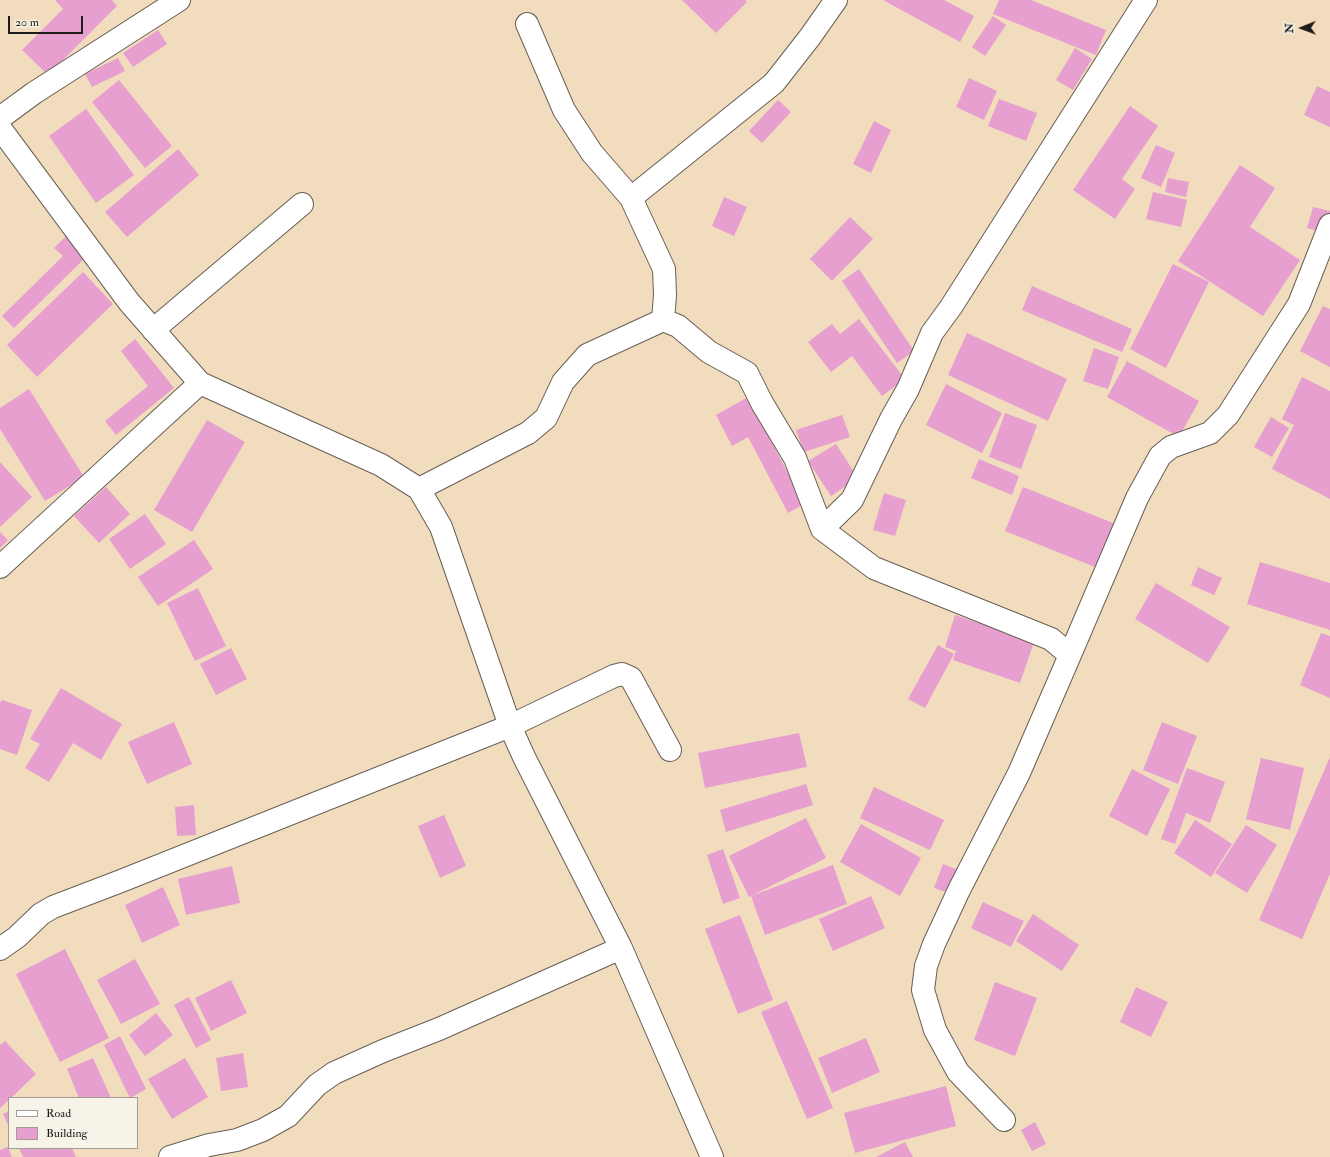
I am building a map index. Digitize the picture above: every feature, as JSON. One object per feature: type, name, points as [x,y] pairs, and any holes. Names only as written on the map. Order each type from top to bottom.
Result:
[{"type":"street","points":[[0,118],[34,93],[179,0]]},
{"type":"street","points":[[631,198],[774,83],[810,37],[836,0]]},
{"type":"street","points":[[822,529],[852,500],[908,389],[932,333],[951,307],[1146,0]]},
{"type":"street","points":[[527,24],[564,110],[592,153],[631,198],[664,269],[665,295],[663,320]]},
{"type":"street","points":[[0,128],[129,302],[200,383],[381,465],[418,489],[441,527],[510,726],[524,757],[621,948],[712,1157]]},
{"type":"street","points":[[153,330],[302,204]]},
{"type":"street","points":[[1004,1120],[958,1072],[935,1030],[923,990],[926,966],[934,944],[959,890],[1018,773],[1137,498],[1160,456],[1171,447],[1210,433],[1228,415],[1299,304],[1330,225]]},
{"type":"street","points":[[418,489],[528,433],[546,418],[563,382],[587,355],[663,320],[678,326],[710,352],[746,373],[795,458],[822,529],[874,568],[1051,639],[1070,655]]},
{"type":"street","points":[[0,567],[200,383]]},
{"type":"street","points":[[0,949],[17,937],[41,914],[53,907],[510,726],[614,676],[622,674],[631,678],[670,750]]},
{"type":"street","points":[[170,1157],[209,1144],[237,1140],[263,1130],[288,1116],[317,1085],[334,1073],[383,1051],[439,1029],[621,948]]},
{"type":"building","points":[[55,0],[112,0],[117,6],[48,75],[22,50],[63,9]]},
{"type":"building","points":[[682,0],[745,0],[747,2],[716,33]]},
{"type":"building","points":[[883,0],[944,0],[974,16],[960,42]]},
{"type":"building","points":[[999,0],[1031,0],[1106,30],[1096,55],[993,14]]},
{"type":"building","points":[[993,16],[1006,25],[985,56],[972,47]]},
{"type":"building","points":[[158,30],[167,44],[133,67],[123,53]]},
{"type":"building","points":[[1075,48],[1092,59],[1073,90],[1056,80]]},
{"type":"building","points":[[118,58],[125,71],[92,87],[85,74]]},
{"type":"building","points":[[969,78],[997,91],[984,120],[956,107]]},
{"type":"building","points":[[119,80],[172,146],[145,168],[92,102]]},
{"type":"building","points":[[1317,86],[1330,92],[1330,127],[1304,115]]},
{"type":"building","points":[[999,99],[1037,113],[1026,141],[988,126]]},
{"type":"building","points":[[778,100],[791,112],[762,143],[749,131]]},
{"type":"building","points":[[1130,106],[1158,126],[1122,179],[1135,189],[1115,219],[1073,190]]},
{"type":"building","points":[[86,109],[134,175],[96,203],[49,136]]},
{"type":"building","points":[[874,121],[891,130],[871,173],[853,164]]},
{"type":"building","points":[[1156,145],[1175,153],[1161,187],[1141,178]]},
{"type":"building","points":[[178,149],[199,175],[127,237],[105,212]]},
{"type":"building","points":[[1240,165],[1275,188],[1250,227],[1300,260],[1263,316],[1178,261]]},
{"type":"building","points":[[1168,178],[1189,182],[1186,197],[1165,192]]},
{"type":"building","points":[[1153,192],[1187,200],[1181,227],[1146,219]]},
{"type":"building","points":[[724,197],[747,207],[734,236],[712,226]]},
{"type":"building","points":[[1313,207],[1330,211],[1326,233],[1307,228]]},
{"type":"building","points":[[850,217],[873,239],[832,281],[810,259]]},
{"type":"building","points":[[66,236],[86,257],[14,328],[2,316],[63,256],[54,248]]},
{"type":"building","points":[[1173,264],[1209,282],[1166,368],[1130,349]]},
{"type":"building","points":[[859,269],[914,351],[897,363],[842,281]]},
{"type":"building","points":[[83,272],[113,304],[37,377],[7,345]]},
{"type":"building","points":[[1032,286],[1132,329],[1122,352],[1022,310]]},
{"type":"building","points":[[1323,306],[1330,309],[1330,367],[1300,351]]},
{"type":"building","points":[[859,319],[905,379],[882,396],[852,356],[831,372],[808,342],[832,324],[840,334]]},
{"type":"building","points":[[967,333],[1067,379],[1048,421],[948,375]]},
{"type":"building","points":[[135,339],[174,388],[116,435],[105,421],[148,386],[121,351]]},
{"type":"building","points":[[1094,348],[1119,357],[1108,389],[1083,381]]},
{"type":"building","points":[[1127,361],[1199,401],[1179,437],[1107,397]]},
{"type":"building","points":[[1302,377],[1330,391],[1330,499],[1272,469],[1294,425],[1282,419]]},
{"type":"building","points":[[946,384],[1002,413],[982,453],[926,425]]},
{"type":"building","points":[[29,389],[84,477],[45,501],[0,429],[0,408]]},
{"type":"building","points":[[748,397],[804,504],[788,513],[748,437],[732,446],[716,415]]},
{"type":"building","points":[[1005,413],[1037,425],[1021,469],[989,457]]},
{"type":"building","points":[[842,415],[850,437],[804,452],[796,430]]},
{"type":"building","points":[[1271,417],[1289,428],[1272,457],[1254,447]]},
{"type":"building","points":[[207,420],[245,442],[192,532],[154,510]]},
{"type":"building","points":[[836,444],[858,478],[831,496],[808,461]]},
{"type":"building","points":[[979,459],[1019,476],[1012,495],[971,478]]},
{"type":"building","points":[[0,462],[32,497],[0,527]]},
{"type":"building","points":[[106,487],[130,514],[99,543],[74,516]]},
{"type":"building","points":[[1023,487],[1118,525],[1100,569],[1005,531]]},
{"type":"building","points":[[884,493],[906,500],[895,536],[873,530]]},
{"type":"building","points":[[145,514],[166,544],[130,569],[109,539]]},
{"type":"building","points":[[0,532],[8,540],[0,548]]},
{"type":"building","points":[[194,540],[213,569],[158,606],[138,577]]},
{"type":"building","points":[[1260,562],[1330,583],[1330,630],[1247,604]]},
{"type":"building","points":[[1198,567],[1222,578],[1214,595],[1191,585]]},
{"type":"building","points":[[1156,583],[1230,627],[1208,663],[1135,619]]},
{"type":"building","points":[[198,588],[226,646],[195,661],[167,603]]},
{"type":"building","points":[[955,615],[1034,642],[1020,683],[953,660],[956,651],[945,647]]},
{"type":"building","points":[[1321,633],[1330,636],[1330,698],[1300,685]]},
{"type":"building","points":[[938,645],[954,654],[925,708],[908,699]]},
{"type":"building","points":[[231,648],[247,679],[216,695],[200,664]]},
{"type":"building","points":[[61,688],[122,724],[101,760],[73,743],[49,782],[25,768],[40,744],[30,739]]},
{"type":"building","points":[[2,700],[32,710],[17,755],[0,749],[0,703]]},
{"type":"building","points":[[174,722],[192,764],[147,784],[128,742]]},
{"type":"building","points":[[1162,722],[1197,736],[1178,784],[1143,770]]},
{"type":"building","points":[[799,733],[807,767],[705,788],[698,753]]},
{"type":"building","points":[[1330,757],[1330,874],[1302,939],[1259,920]]},
{"type":"building","points":[[1261,758],[1304,768],[1290,830],[1246,819]]},
{"type":"building","points":[[1187,768],[1225,782],[1210,823],[1186,813],[1175,844],[1161,839]]},
{"type":"building","points":[[1132,769],[1170,789],[1147,836],[1109,816]]},
{"type":"building","points":[[806,784],[813,805],[726,832],[720,810]]},
{"type":"building","points":[[874,787],[944,820],[930,850],[860,818]]},
{"type":"building","points":[[194,805],[196,835],[177,836],[175,807]]},
{"type":"building","points":[[444,815],[466,866],[440,878],[418,826]]},
{"type":"building","points":[[806,818],[826,858],[749,897],[729,856]]},
{"type":"building","points":[[1195,820],[1232,844],[1211,877],[1174,853]]},
{"type":"building","points":[[861,824],[921,858],[900,896],[840,862]]},
{"type":"building","points":[[1246,825],[1277,845],[1247,893],[1215,873]]},
{"type":"building","points":[[723,849],[740,898],[723,904],[707,855]]},
{"type":"building","points":[[943,864],[958,870],[949,893],[934,888]]},
{"type":"building","points":[[833,865],[847,904],[765,935],[751,896]]},
{"type":"building","points":[[232,866],[240,903],[186,915],[178,879]]},
{"type":"building","points":[[163,887],[180,925],[142,943],[125,905]]},
{"type":"building","points":[[871,896],[885,928],[833,951],[819,919]]},
{"type":"building","points":[[983,902],[1024,921],[1011,947],[971,928]]},
{"type":"building","points":[[1033,914],[1079,945],[1062,971],[1016,941]]},
{"type":"building","points":[[740,915],[773,1000],[738,1014],[705,929]]},
{"type":"building","points":[[65,949],[109,1038],[60,1062],[16,974]]},
{"type":"building","points":[[135,959],[160,1004],[121,1024],[97,980]]},
{"type":"building","points":[[231,980],[247,1013],[211,1031],[195,998]]},
{"type":"building","points":[[995,982],[1037,998],[1015,1056],[974,1040]]},
{"type":"building","points":[[1136,987],[1168,1002],[1151,1037],[1120,1022]]},
{"type":"building","points":[[189,997],[211,1040],[196,1048],[174,1005]]},
{"type":"building","points":[[787,1001],[833,1108],[807,1119],[761,1012]]},
{"type":"building","points":[[156,1013],[173,1035],[145,1056],[129,1035]]},
{"type":"building","points":[[120,1036],[146,1089],[130,1097],[104,1045]]},
{"type":"building","points":[[866,1038],[880,1072],[832,1093],[818,1058]]},
{"type":"building","points":[[5,1041],[36,1074],[12,1097],[8,1097],[8,1101],[0,1108],[0,1045]]},
{"type":"building","points":[[243,1053],[248,1087],[221,1091],[216,1058]]},
{"type":"building","points":[[93,1058],[111,1097],[79,1097],[67,1069]]},
{"type":"building","points":[[185,1058],[208,1097],[172,1119],[148,1079]]},
{"type":"building","points":[[946,1086],[956,1126],[855,1153],[844,1113]]},
{"type":"building","points":[[8,1112],[8,1125],[3,1114]]},
{"type":"building","points":[[1035,1122],[1046,1144],[1032,1151],[1021,1130]]},
{"type":"building","points":[[905,1142],[913,1157],[876,1157]]},
{"type":"building","points":[[8,1147],[12,1157],[0,1157],[0,1150]]},
{"type":"building","points":[[19,1149],[72,1149],[76,1157],[23,1157]]}]
